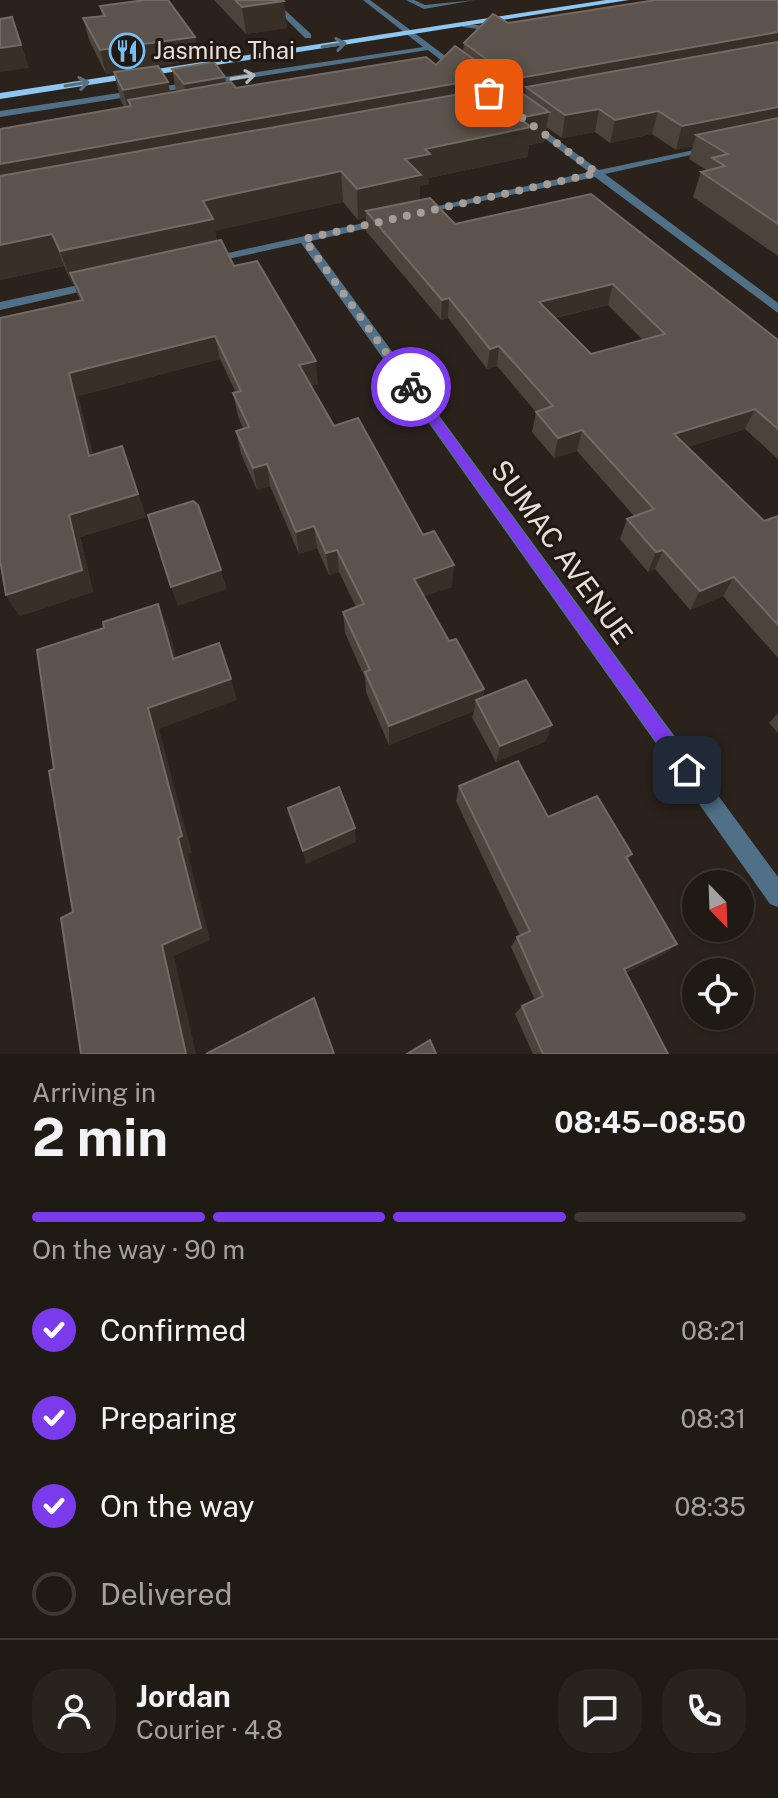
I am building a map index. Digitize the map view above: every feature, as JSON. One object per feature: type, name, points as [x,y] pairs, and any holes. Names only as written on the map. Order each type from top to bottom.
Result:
[{"type":"highway","points":[[352,29],[546,0]]},
{"type":"highway","points":[[0,96],[624,0]]},
{"type":"highway","points":[[295,37],[323,33]]},
{"type":"street","points":[[270,0],[308,36]]},
{"type":"street","points":[[366,0],[475,82]]},
{"type":"street","points":[[409,0],[424,7],[472,0]]},
{"type":"street","points":[[463,25],[512,30]]},
{"type":"street","points":[[0,114],[429,48]]},
{"type":"street","points":[[197,84],[204,64]]},
{"type":"street","points":[[168,88],[176,102]]},
{"type":"street","points":[[522,117],[778,309]]},
{"type":"street","points":[[412,215],[718,147]]},
{"type":"street","points":[[198,263],[397,218]]},
{"type":"street","name":"SUMAC AVENUE","points":[[304,239],[778,896]]},
{"type":"street","points":[[0,306],[106,283]]},
{"type":"building","points":[[168,0],[195,37],[100,50],[83,18],[105,16],[100,6]]},
{"type":"building","points":[[235,0],[283,0],[284,1],[242,7]]},
{"type":"building","points":[[656,0],[778,0],[778,32],[514,79],[464,43],[493,14],[508,23]]},
{"type":"building","points":[[12,17],[21,45],[0,48],[0,19]]},
{"type":"building","points":[[778,42],[778,107],[682,126],[658,111],[615,120],[599,109],[565,115],[526,87]]},
{"type":"building","points":[[455,46],[498,76],[0,164],[0,129],[131,106],[128,100],[231,82],[236,88],[426,57],[436,65]]},
{"type":"building","points":[[214,62],[225,77],[184,84],[172,69]]},
{"type":"building","points":[[158,66],[168,82],[123,90],[114,72]]},
{"type":"building","points":[[510,85],[549,112],[519,118],[531,127],[425,149],[430,154],[405,159],[421,175],[357,189],[341,171],[203,201],[213,219],[60,251],[52,234],[0,245],[0,176]]},
{"type":"building","points":[[778,118],[778,224],[701,172],[725,166],[712,158],[728,154],[696,135]]},
{"type":"building","points":[[591,194],[778,340],[778,429],[755,409],[674,434],[764,521],[778,516],[778,625],[734,577],[700,591],[663,550],[656,552],[627,519],[654,509],[582,430],[558,438],[536,412],[553,406],[499,346],[490,349],[449,298],[442,300],[366,211],[430,198],[455,224]],"holes":[[[613,284],[665,334],[591,354],[539,302]]]},
{"type":"building","points":[[221,240],[234,266],[257,261],[316,361],[299,365],[334,426],[358,418],[423,535],[434,531],[454,565],[414,579],[449,641],[456,639],[484,689],[389,726],[365,672],[370,670],[343,612],[364,604],[337,550],[326,553],[314,526],[296,532],[267,464],[253,468],[236,431],[249,427],[233,393],[241,391],[215,336],[69,373],[89,456],[122,446],[138,494],[69,515],[82,570],[6,595],[0,560],[0,318],[83,300],[70,273]]},
{"type":"building","points":[[193,501],[198,505],[221,570],[171,587],[148,515]]},
{"type":"building","points":[[158,604],[173,659],[219,643],[231,679],[148,708],[182,836],[178,838],[201,928],[162,945],[186,1054],[81,1054],[61,918],[73,912],[49,771],[54,769],[37,650],[104,628],[103,622]]},
{"type":"building","points":[[526,680],[552,725],[500,746],[476,700]]},
{"type":"building","points":[[518,761],[548,817],[597,796],[632,854],[626,857],[677,944],[624,969],[668,1054],[543,1054],[522,1006],[543,996],[517,937],[530,931],[459,786]]},
{"type":"building","points":[[339,787],[355,828],[303,851],[288,808]]},
{"type":"building","points":[[314,998],[334,1054],[206,1054]]},
{"type":"building","points":[[430,1040],[436,1054],[407,1054]]},
{"type":"way so far","points":[[411,387],[304,239],[597,173],[489,93]]},
{"type":"place","name":"Jasmine Thai","points":[[127,51]]},
{"type":"route","points":[[411,387],[687,770]]}]
